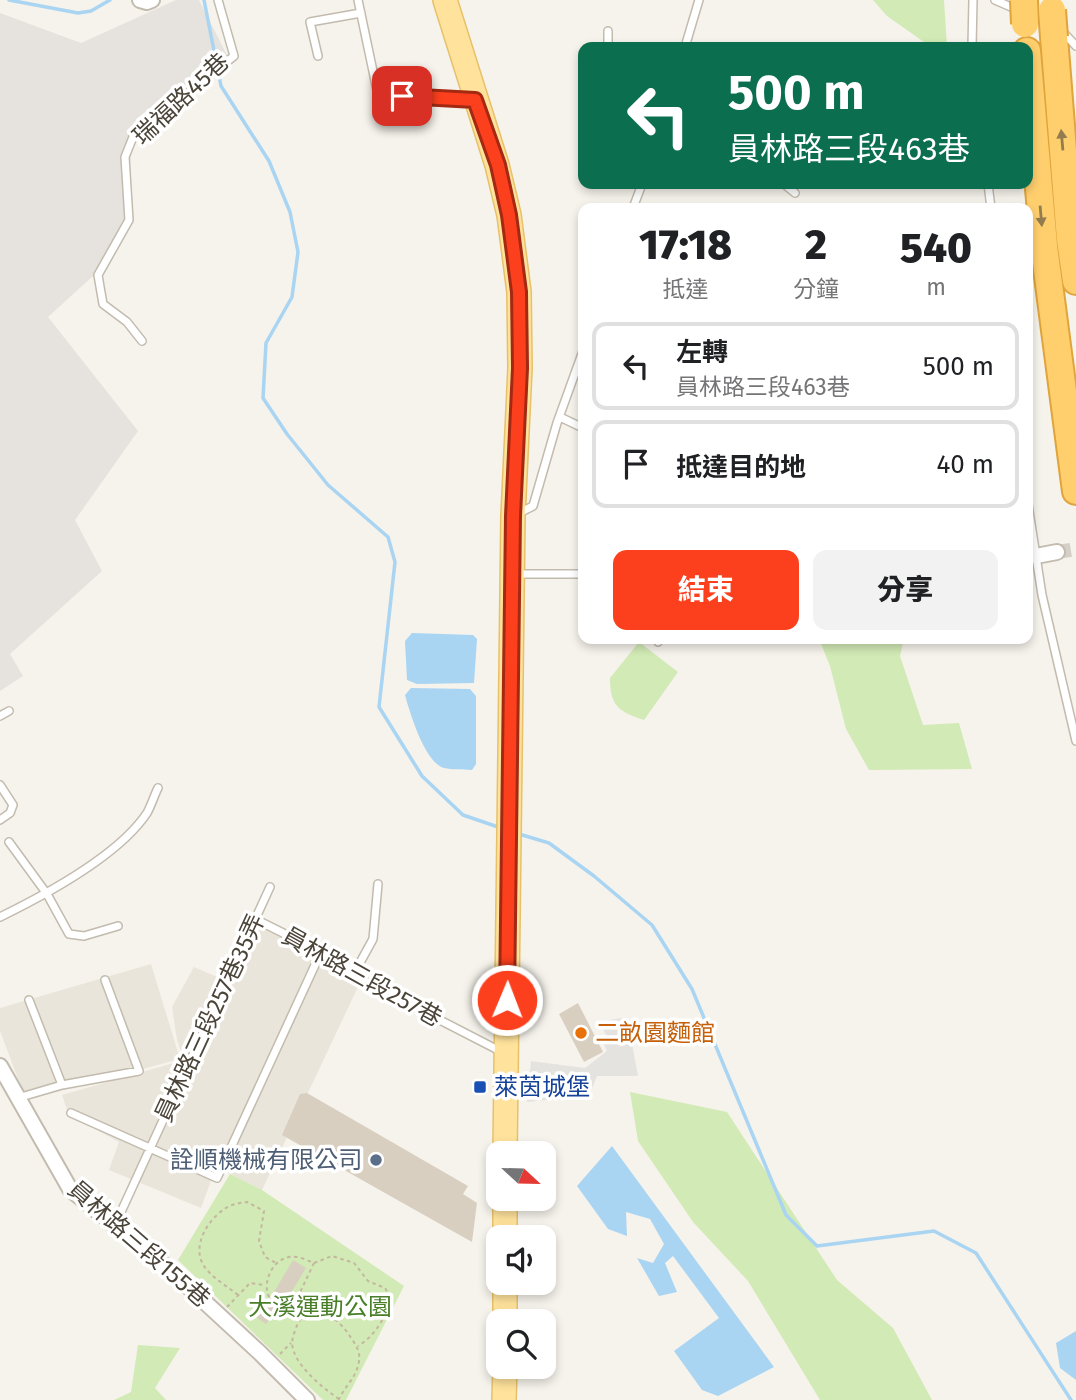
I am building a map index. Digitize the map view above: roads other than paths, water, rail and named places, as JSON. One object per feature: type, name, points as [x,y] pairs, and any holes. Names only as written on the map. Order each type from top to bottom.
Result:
[{"type":"highway","points":[[1043,25],[1076,281]]},
{"type":"highway","points":[[1043,25],[1044,246],[1076,491]]},
{"type":"main road","points":[[444,0],[498,165],[509,215],[519,292],[520,368],[513,516],[505,1141]]},
{"type":"main road","points":[[505,1379],[505,1400]]},
{"type":"street","points":[[140,0],[152,0]]},
{"type":"street","points":[[1036,556],[1057,552]]},
{"type":"street","name":"員林路三段155巷","points":[[0,1066],[70,1189],[169,1269],[307,1400]]},
{"type":"lane","name":"瑞福路45巷","points":[[142,341],[127,322],[103,304],[98,275],[129,220],[125,157],[133,137],[234,57],[218,0]]},
{"type":"lane","points":[[358,0],[378,95],[475,100]]},
{"type":"lane","points":[[686,42],[699,0]]},
{"type":"lane","points":[[972,42],[973,0]]},
{"type":"lane","points":[[995,0],[1043,25]]},
{"type":"lane","points":[[318,56],[310,22],[361,13]]},
{"type":"lane","points":[[607,42],[608,31]]},
{"type":"lane","points":[[790,189],[795,193]]},
{"type":"lane","points":[[513,516],[533,506],[578,365]]},
{"type":"lane","points":[[560,417],[578,426]]},
{"type":"lane","points":[[1033,537],[1042,595],[1076,741]]},
{"type":"lane","points":[[513,574],[578,574]]},
{"type":"lane","points":[[0,716],[9,710]]},
{"type":"lane","points":[[0,785],[13,805],[10,813],[0,820]]},
{"type":"lane","points":[[0,917],[47,894],[122,841],[147,813],[158,788]]},
{"type":"lane","points":[[9,842],[47,894],[69,934],[84,936],[118,926]]},
{"type":"lane","points":[[356,970],[373,939],[378,884]]},
{"type":"lane","name":"員林路三段257巷35弄","points":[[115,1226],[270,887]]},
{"type":"lane","name":"員林路三段257巷","points":[[255,919],[339,964],[356,970],[362,980],[506,1054]]},
{"type":"lane","points":[[71,1113],[217,1178],[321,952]]},
{"type":"lane","points":[[16,1094],[21,1097],[139,1071],[105,980]]},
{"type":"lane","points":[[29,1000],[62,1086]]},
{"type":"water","points":[[412,633],[473,635],[477,639],[474,683],[417,684],[407,680],[405,641]]},
{"type":"water","points":[[411,688],[470,689],[476,696],[476,764],[472,770],[444,768],[431,757],[419,736],[405,695]]},
{"type":"water","points":[[612,1146],[774,1367],[718,1396],[702,1390],[674,1351],[719,1318],[673,1256],[665,1263],[677,1292],[659,1296],[637,1258],[653,1263],[664,1244],[650,1219],[626,1212],[627,1236],[608,1229],[577,1186]]},
{"type":"water","points":[[1076,1331],[1076,1380],[1060,1368],[1056,1343]]},
{"type":"waterway","points":[[9,0],[78,13],[91,11],[110,0]]},
{"type":"waterway","points":[[204,0],[221,86],[269,161],[290,212],[298,252],[292,297],[266,343],[263,398],[287,434],[328,485],[388,537],[395,562],[379,707],[422,776],[463,815],[501,828]]},
{"type":"waterway","points":[[519,834],[549,843],[594,876],[652,925],[692,989],[786,1215],[817,1246],[934,1231],[976,1253],[1071,1400]]},
{"type":"tunnel","points":[[1057,552],[1076,549]]},
{"type":"place","name":"二畝園麵館","points":[[581,1033]]},
{"type":"place","name":"萊茵城堡","points":[[480,1087]]},
{"type":"place","name":"詮順機械有限公司","points":[[376,1160]]},
{"type":"park label","name":"大溪運動公園","points":[[320,1307]]}]
